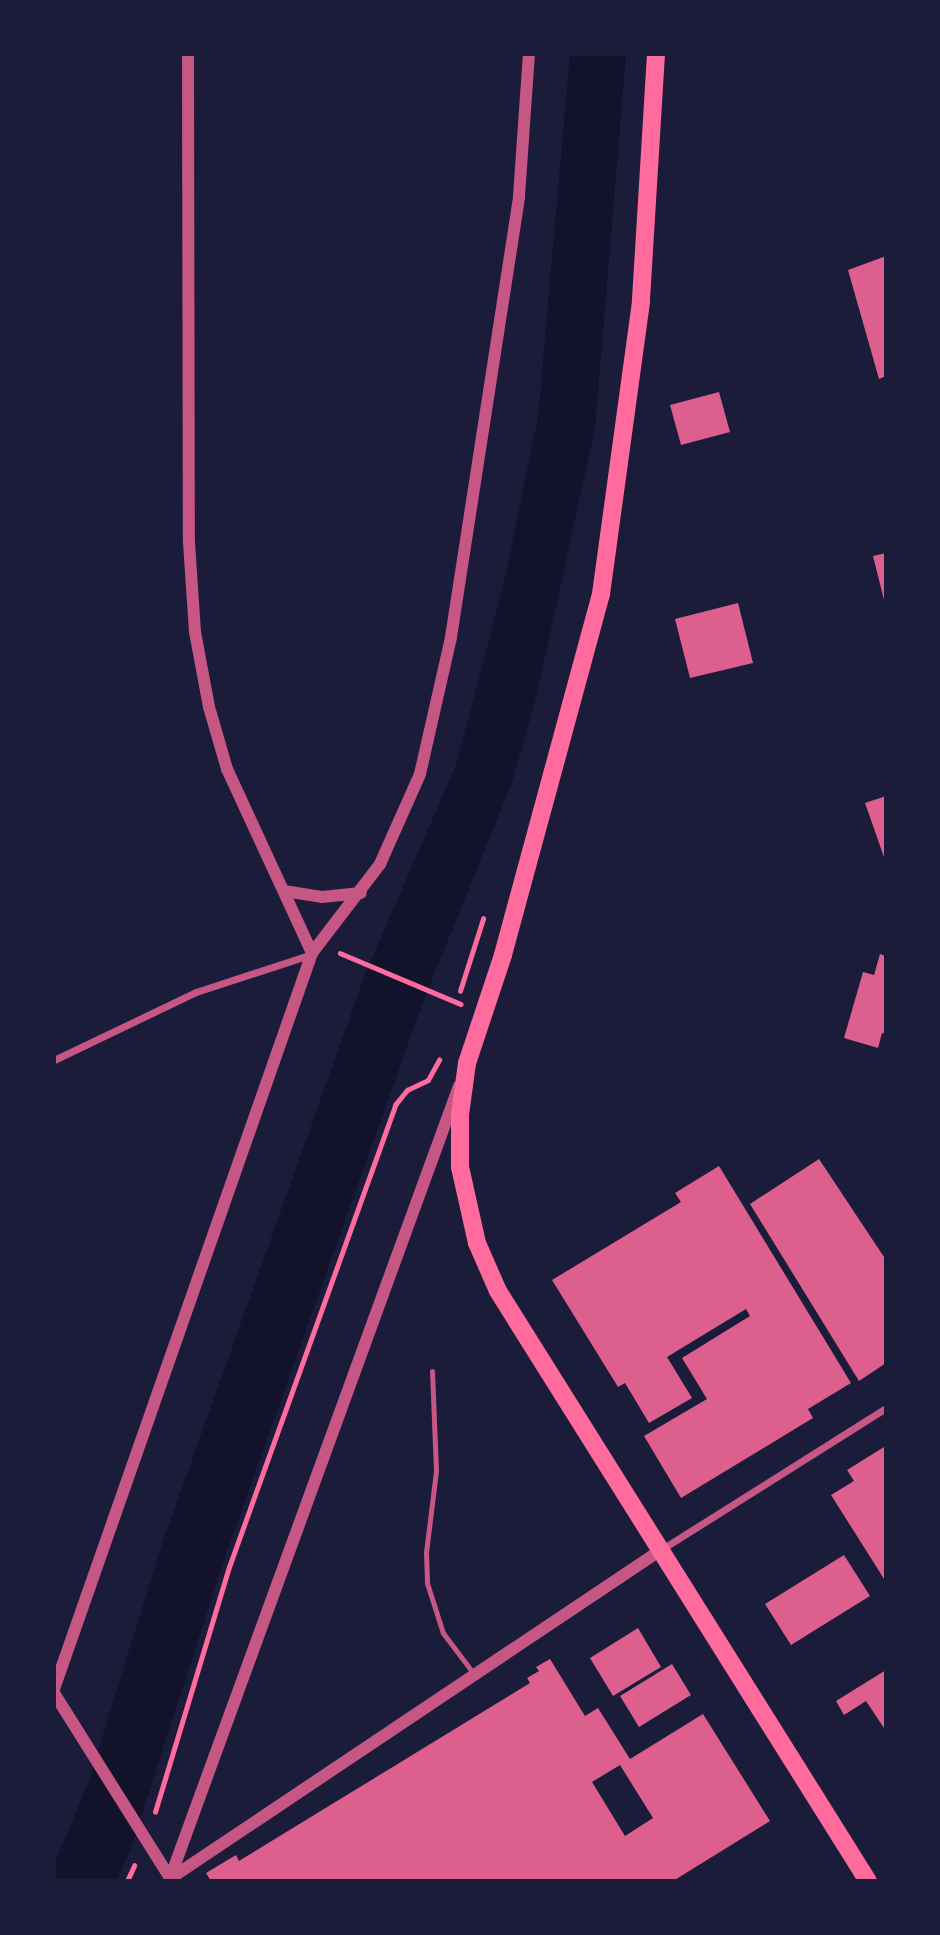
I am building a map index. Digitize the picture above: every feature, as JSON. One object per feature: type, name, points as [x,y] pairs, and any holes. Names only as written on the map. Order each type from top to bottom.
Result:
[{"type":"main road","points":[[656,54],[641,302],[601,594],[503,955],[467,1063],[460,1115],[460,1167],[470,1218],[487,1268],[868,1881]]},
{"type":"street","points":[[188,54],[189,542],[195,632],[209,707],[227,769],[312,953]]},
{"type":"street","points":[[171,1880],[54,1691],[312,953],[361,893],[398,828],[420,774],[451,637],[519,196],[529,54]]},
{"type":"street","points":[[284,891],[322,897],[361,893]]},
{"type":"street","points":[[54,1059],[196,992],[312,953]]},
{"type":"street","points":[[171,1880],[467,1063]]},
{"type":"street","points":[[171,1880],[661,1550],[886,1408]]},
{"type":"lane","points":[[432,1371],[436,1471],[426,1552],[427,1583],[443,1633],[474,1674]]},
{"type":"path","points":[[453,1014],[485,912]]},
{"type":"path","points":[[366,964],[431,992]]},
{"type":"path","points":[[127,1881],[147,1840],[229,1567],[394,1105],[407,1090],[433,1076],[441,1052]]},
{"type":"shaded area","points":[[570,54],[626,54],[595,428],[536,698],[511,785],[424,999],[223,1563],[130,1851],[117,1881],[54,1881],[54,1864],[87,1786],[162,1544],[366,972],[456,765],[503,587],[538,418]]},
{"type":"building","points":[[886,256],[886,376],[879,379],[848,270]]},
{"type":"building","points":[[719,392],[730,432],[681,445],[670,405]]},
{"type":"building","points":[[886,553],[886,604],[885,604],[873,556]]},
{"type":"building","points":[[738,603],[753,663],[690,678],[675,619]]},
{"type":"building","points":[[886,796],[886,860],[885,860],[865,803]]},
{"type":"building","points":[[880,954],[886,956],[886,1034],[882,1033],[878,1048],[844,1038],[863,972],[874,975]]},
{"type":"building","points":[[819,1159],[886,1260],[886,1363],[859,1381],[750,1204]]},
{"type":"building","points":[[719,1166],[851,1383],[808,1409],[813,1418],[681,1498],[644,1436],[707,1399],[682,1358],[750,1316],[746,1309],[667,1357],[692,1398],[649,1423],[625,1383],[618,1387],[552,1280],[681,1202],[675,1193]]},
{"type":"building","points":[[884,1447],[886,1582],[831,1495],[854,1481],[847,1470]]},
{"type":"building","points":[[844,1555],[870,1596],[791,1645],[765,1604]]},
{"type":"building","points":[[638,1628],[661,1667],[613,1696],[590,1658]]},
{"type":"building","points":[[550,1659],[585,1716],[598,1708],[630,1759],[703,1714],[770,1821],[673,1881],[211,1881],[206,1873],[236,1855],[239,1861],[530,1683],[527,1678],[539,1671],[536,1667]],"holes":[[[620,1765],[653,1818],[625,1836],[592,1782]]]},
{"type":"building","points":[[672,1664],[691,1695],[639,1727],[620,1696]]},
{"type":"building","points":[[886,1670],[886,1731],[866,1701],[844,1715],[836,1701]]}]
